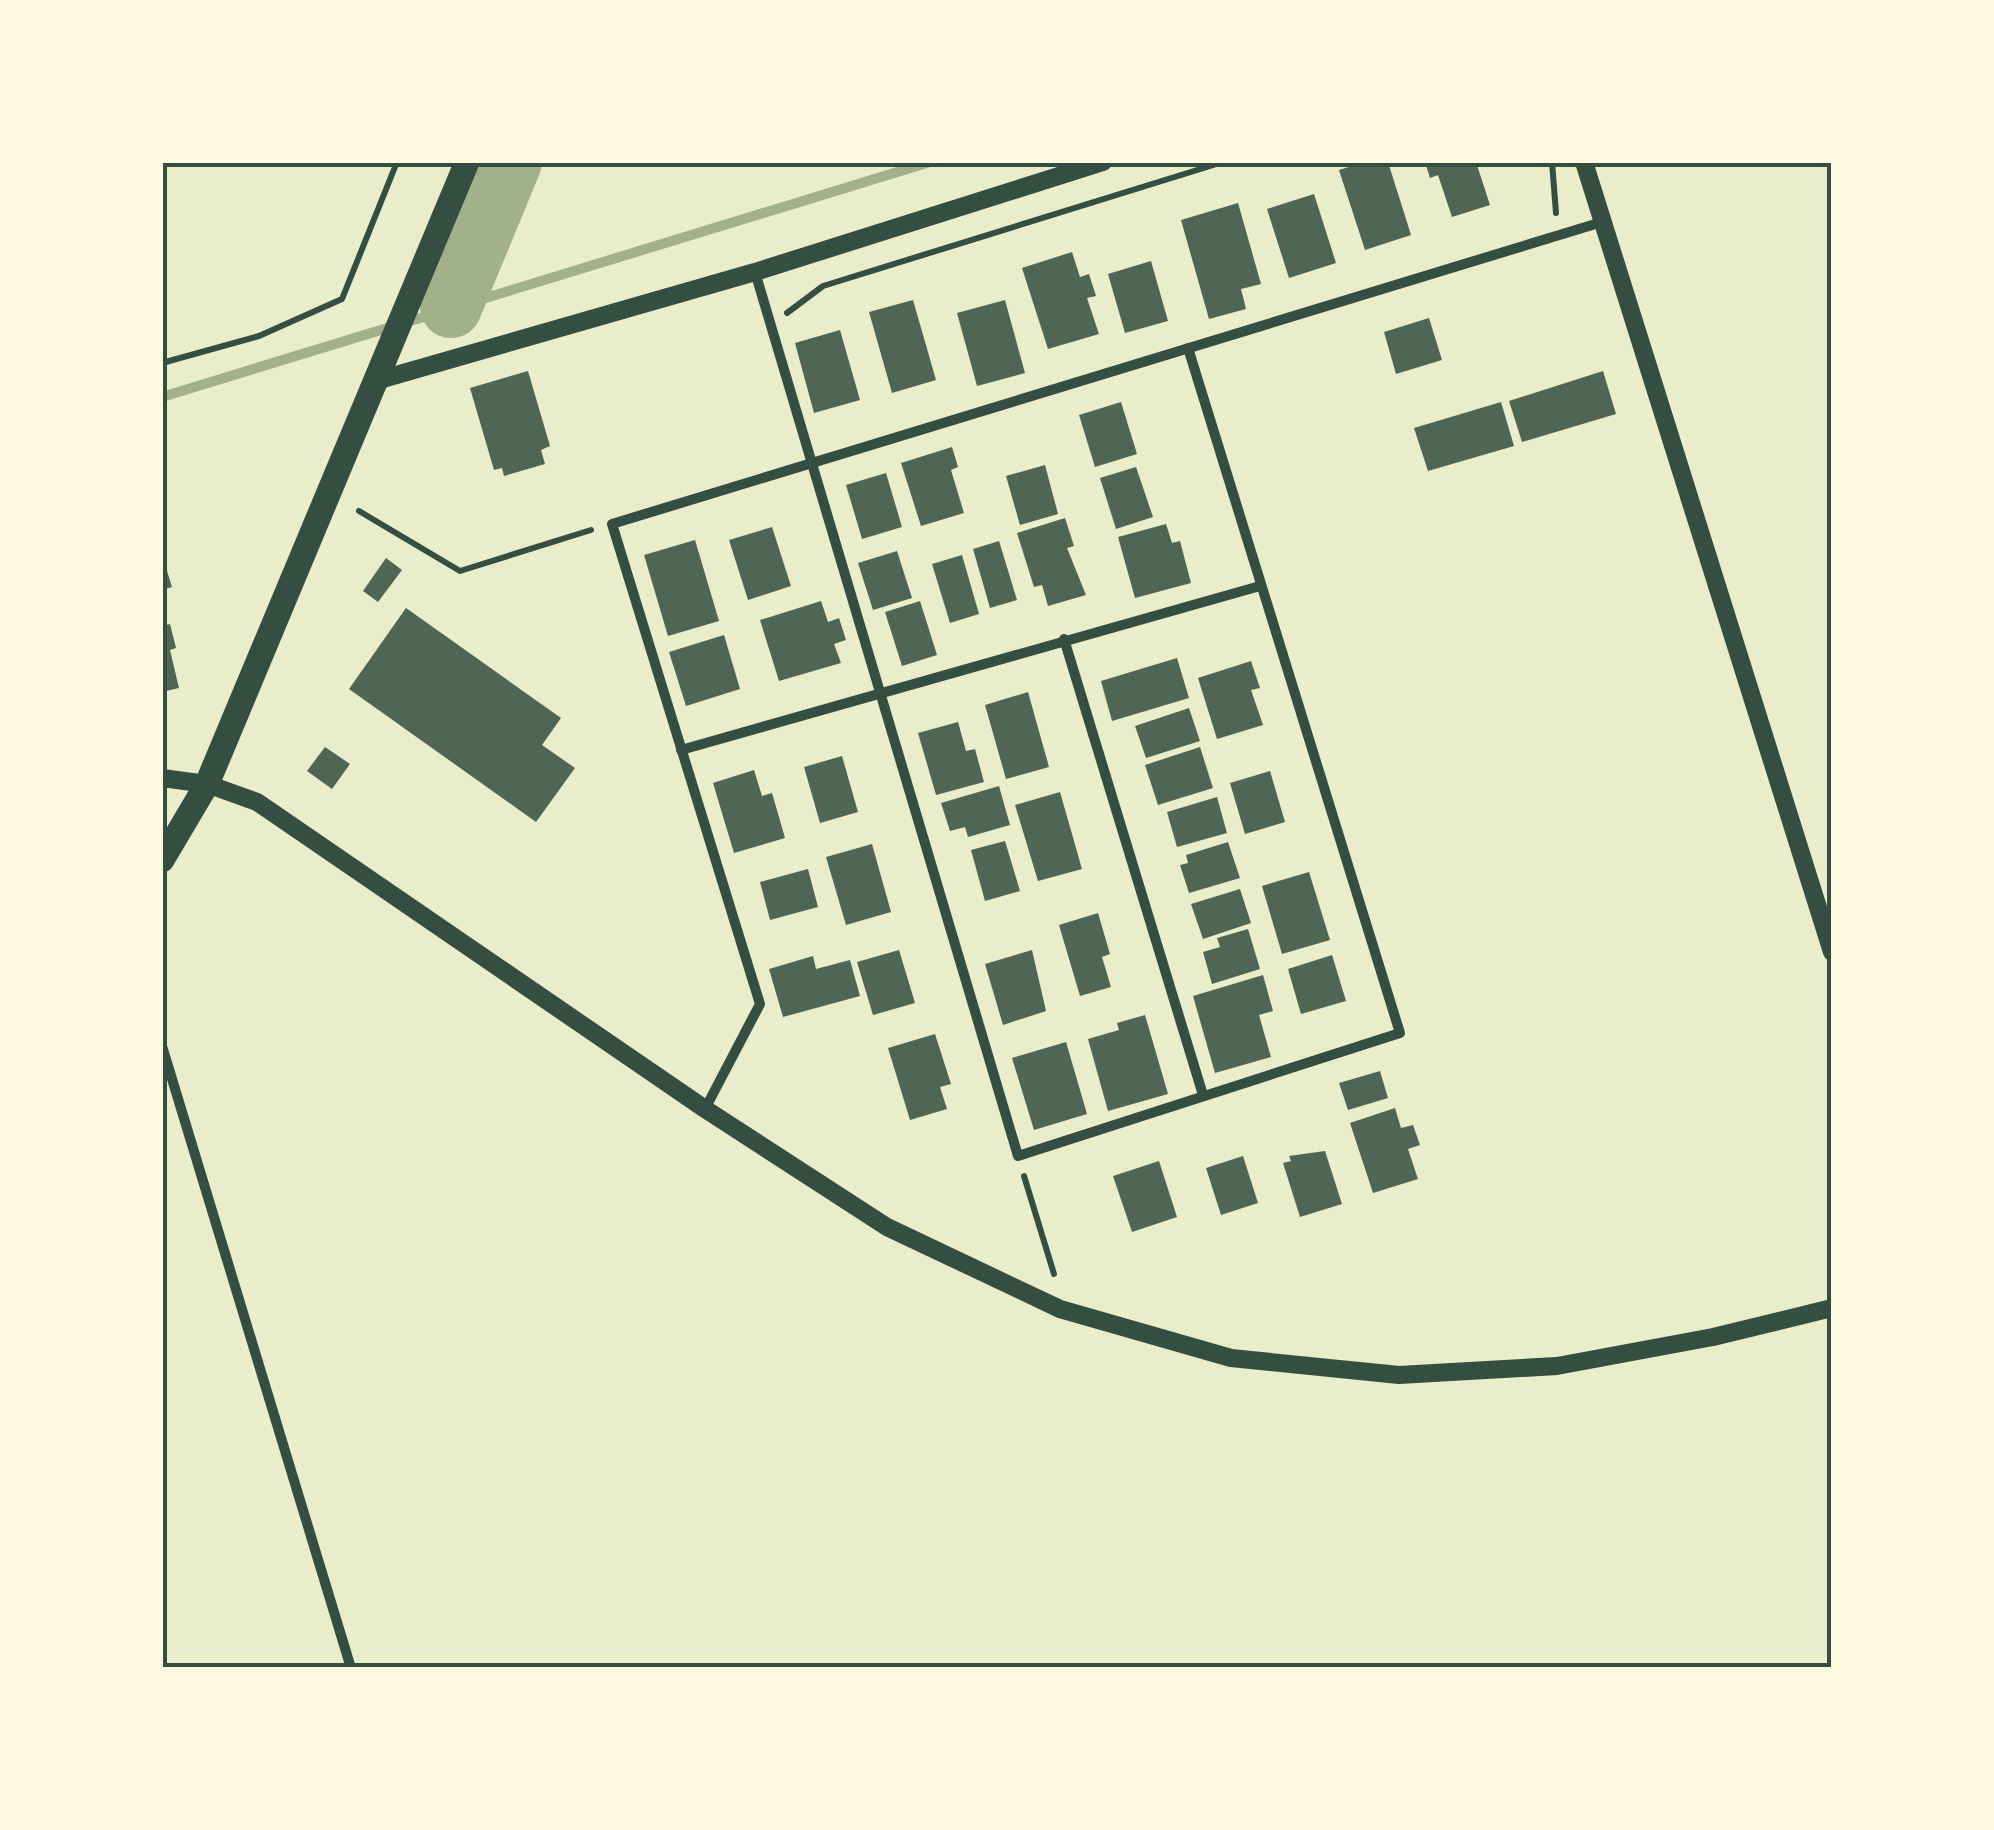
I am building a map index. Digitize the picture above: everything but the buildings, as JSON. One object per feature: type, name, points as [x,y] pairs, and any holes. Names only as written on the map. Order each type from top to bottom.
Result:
[{"type":"main road","points":[[162,860],[207,784],[467,162]]},
{"type":"street","points":[[379,380],[755,272],[1103,162]]},
{"type":"street","points":[[1584,162],[1832,952]]},
{"type":"street","points":[[705,1109],[760,1004],[612,524],[1602,222]]},
{"type":"street","points":[[755,272],[1018,1156],[1400,1033],[1188,348]]},
{"type":"street","points":[[681,750],[1064,638],[1260,586]]},
{"type":"street","points":[[1064,638],[1203,1095]]},
{"type":"street","points":[[162,778],[207,784],[257,802],[705,1109],[887,1227],[1060,1309],[1231,1358],[1399,1374],[1557,1366],[1713,1337],[1832,1308]]},
{"type":"street","points":[[162,1046],[351,1668]]},
{"type":"path","points":[[162,363],[259,336],[342,299],[397,162]]},
{"type":"path","points":[[769,320],[785,314],[823,286],[1224,162]]},
{"type":"path","points":[[1549,238],[1556,217],[1552,162]]},
{"type":"path","points":[[358,510],[460,572],[612,524]]},
{"type":"path","points":[[1018,1156],[1054,1274]]},
{"type":"waterway","points":[[451,307],[511,162]]},
{"type":"waterway","points":[[162,397],[930,162]]}]
